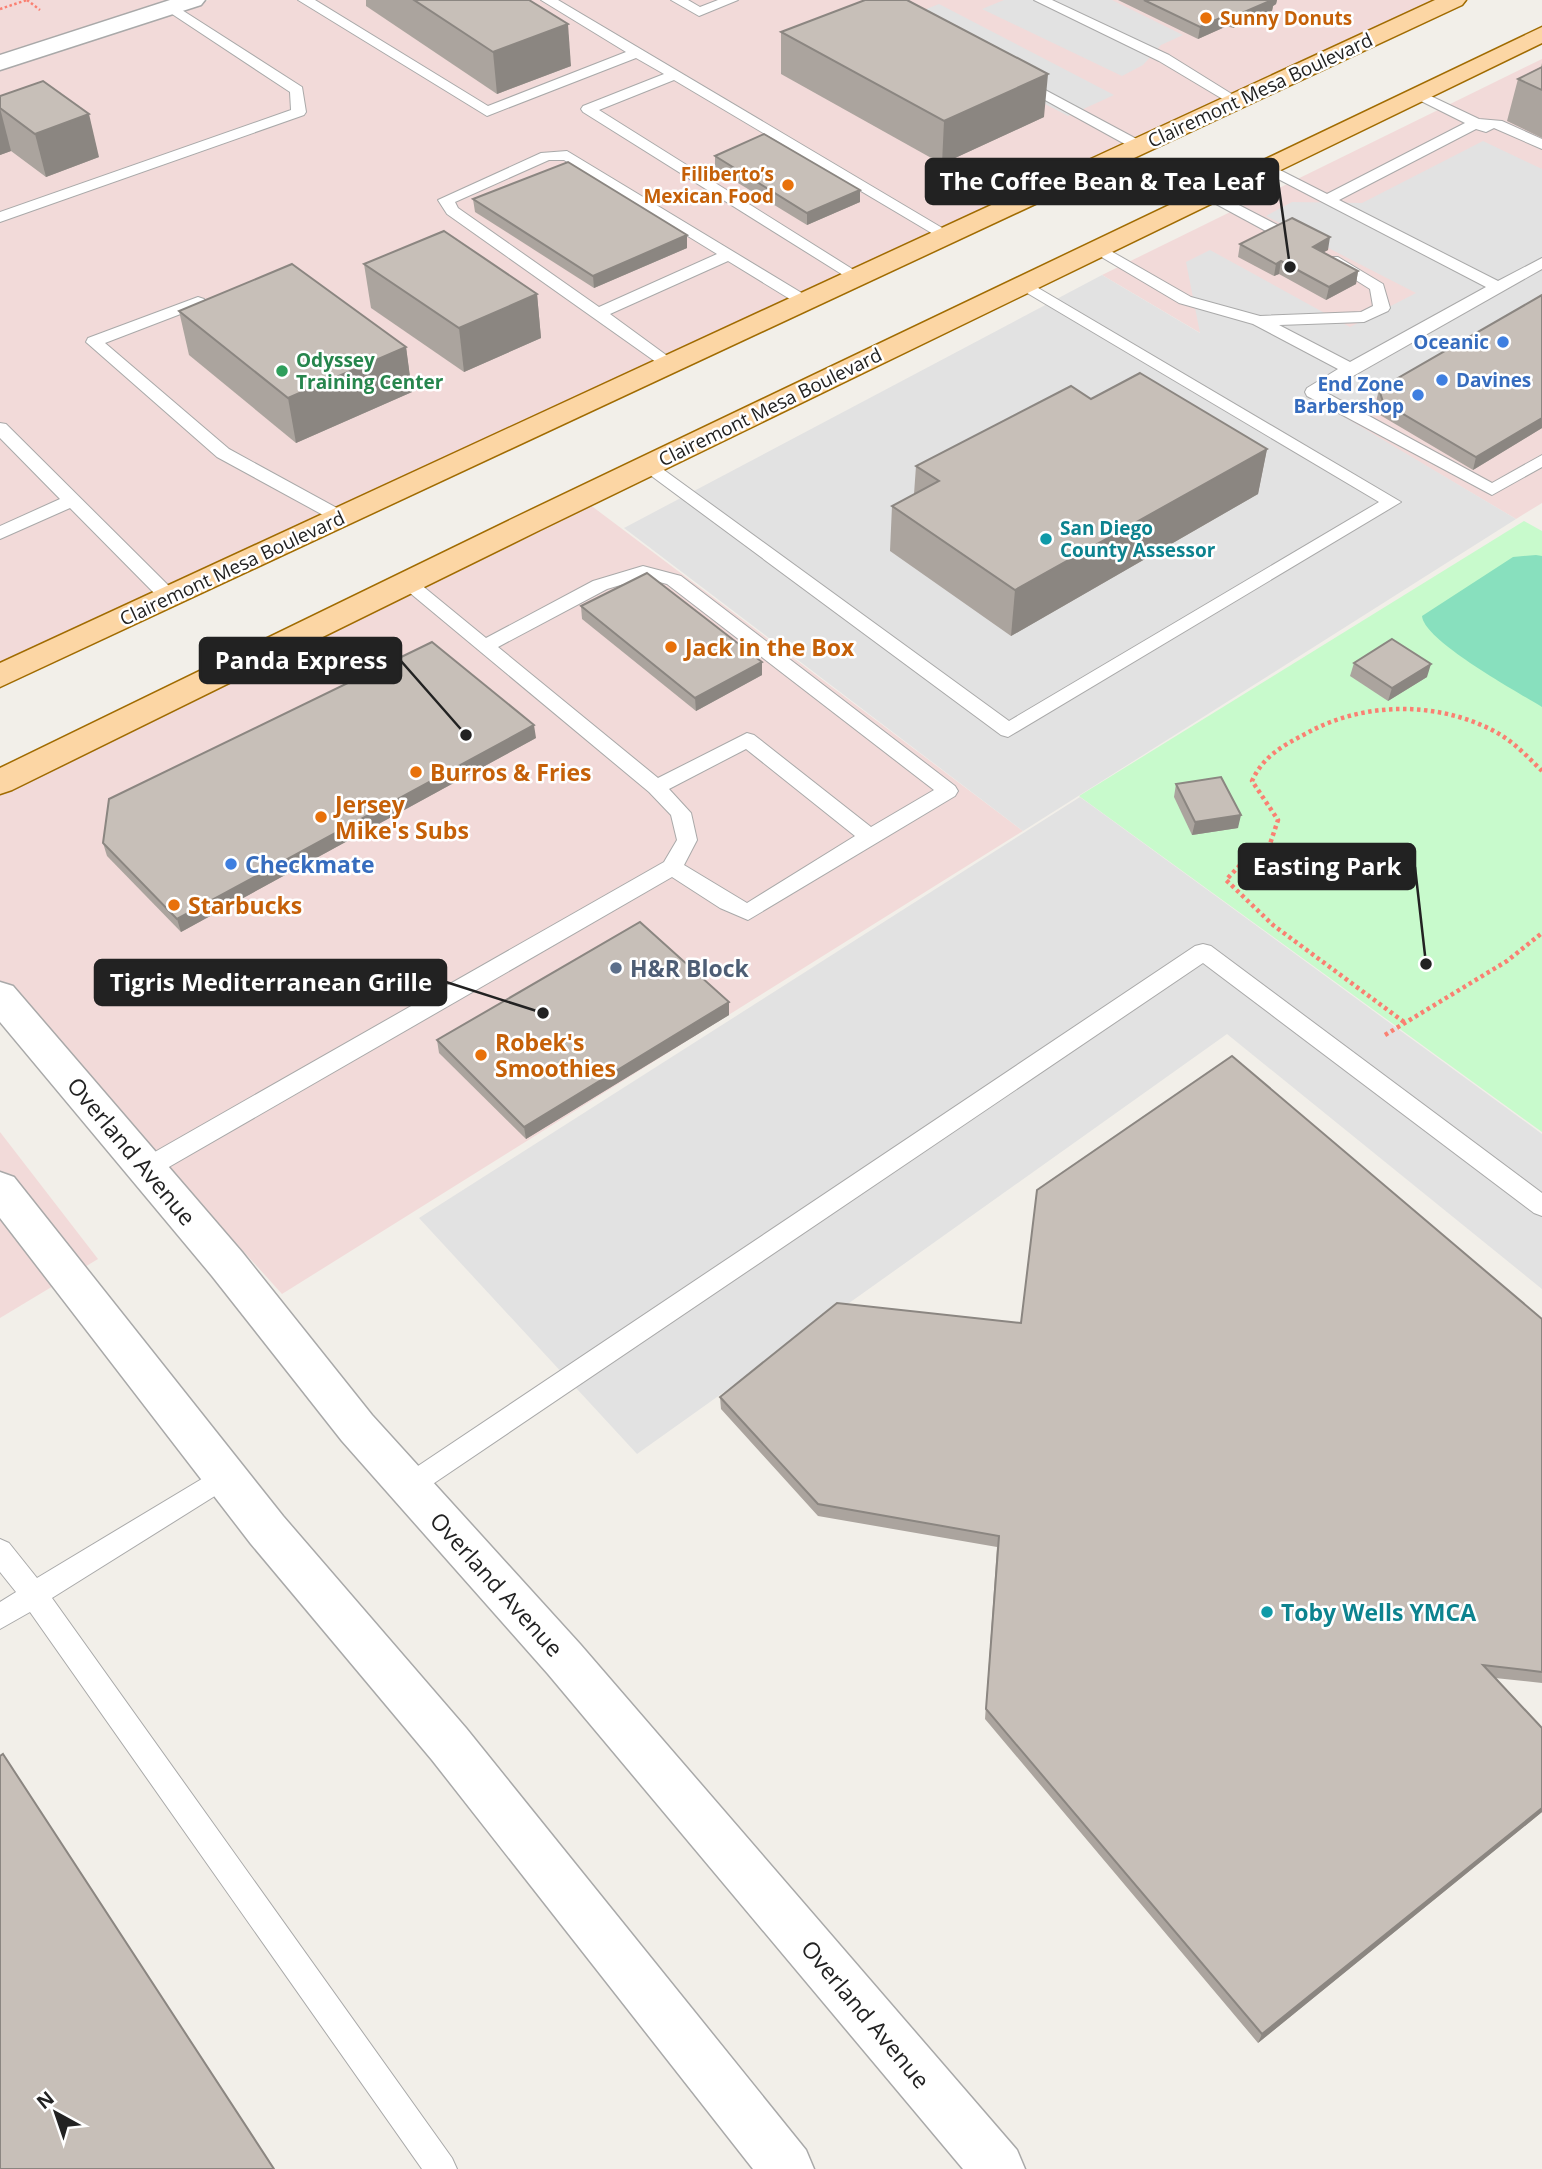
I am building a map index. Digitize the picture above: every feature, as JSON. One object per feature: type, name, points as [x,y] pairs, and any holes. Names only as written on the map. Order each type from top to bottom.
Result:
[{"type":"main road","name":"Clairemont Mesa Boulevard","points":[[0,676],[1454,0]]},
{"type":"main road","name":"Clairemont Mesa Boulevard","points":[[0,782],[1542,34]]},
{"type":"street","points":[[0,63],[193,0]]},
{"type":"street","name":"Overland Avenue","points":[[0,996],[227,1264],[357,1428],[565,1659],[998,2169]]},
{"type":"street","points":[[0,1188],[267,1530],[449,1744],[787,2169]]},
{"type":"lane","points":[[305,0],[487,112],[637,53]]},
{"type":"lane","points":[[548,0],[946,235]]},
{"type":"lane","points":[[678,0],[699,12],[731,0]]},
{"type":"lane","points":[[1041,0],[1164,58],[1236,101]]},
{"type":"lane","points":[[0,217],[299,112],[297,90],[171,7]]},
{"type":"lane","points":[[1001,71],[1139,146]]},
{"type":"lane","points":[[675,75],[588,109],[857,276]]},
{"type":"lane","points":[[1418,94],[1542,155]]},
{"type":"lane","points":[[1328,199],[1476,123],[1497,124],[1542,145]]},
{"type":"lane","points":[[669,363],[452,211],[446,200],[546,156],[561,154],[572,157],[804,301]]},
{"type":"lane","points":[[1265,168],[1498,287]]},
{"type":"lane","points":[[1210,195],[1283,234]]},
{"type":"lane","points":[[1096,249],[1185,300],[1259,321],[1350,369]]},
{"type":"lane","points":[[1259,321],[1364,317],[1382,308],[1377,287],[1320,254]]},
{"type":"lane","points":[[596,314],[727,255]]},
{"type":"lane","points":[[1542,263],[1314,391],[1492,490],[1542,460]]},
{"type":"lane","points":[[647,466],[1008,730],[1392,502],[1023,284]]},
{"type":"lane","points":[[198,302],[94,342],[223,453],[340,517]]},
{"type":"lane","points":[[0,428],[169,597]]},
{"type":"lane","points":[[0,533],[72,500]]},
{"type":"lane","points":[[485,646],[600,585],[643,572],[674,580],[948,791],[748,912],[728,903],[672,867]]},
{"type":"lane","points":[[147,1168],[672,867],[687,840],[681,813],[656,787],[407,583]]},
{"type":"lane","points":[[656,787],[747,740],[870,837]]},
{"type":"lane","points":[[409,1486],[1203,952],[1542,1206]]},
{"type":"lane","points":[[0,1617],[225,1476]]},
{"type":"lane","points":[[0,1551],[34,1595],[440,2169]]},
{"type":"path","points":[[0,9],[27,0]]},
{"type":"path","points":[[1404,1022],[1273,925],[1226,880],[1243,862],[1269,844],[1278,820],[1252,781],[1259,762],[1308,731],[1359,712],[1393,708],[1447,715],[1492,730],[1525,753],[1542,771]]},
{"type":"path","points":[[1348,1060],[1404,1022],[1507,961],[1542,933]]},
{"type":"shaded area","points":[[0,0],[178,0],[0,60]]},
{"type":"shaded area","points":[[209,0],[1433,0],[0,664],[0,68]]},
{"type":"shaded area","points":[[1004,0],[1112,0],[1183,35],[1161,45],[1143,65],[1122,76],[982,9]]},
{"type":"shaded area","points":[[939,4],[1114,95],[1068,116],[891,23]]},
{"type":"shaded area","points":[[1542,59],[1542,503],[1516,519],[1102,275]]},
{"type":"shaded area","points":[[1483,141],[1542,169],[1542,304],[1343,416],[1516,519],[1023,831],[624,528],[1102,275],[1200,333],[1186,262],[1210,250],[1350,327],[1416,293],[1266,216],[1292,202],[1362,203]]},
{"type":"shaded area","points":[[589,504],[1023,831],[282,1294],[0,982],[0,794]]},
{"type":"shaded area","points":[[1080,797],[1542,1134],[1542,1289],[1227,1034],[637,1454],[419,1218]]},
{"type":"shaded area","points":[[0,1132],[98,1259],[0,1318]]},
{"type":"green space","points":[[1524,521],[1542,531],[1542,1132],[1079,796]]},
{"type":"green space","points":[[1542,556],[1542,707],[1455,652],[1438,639],[1422,616],[1513,557]]},
{"type":"building","points":[[414,0],[529,0],[568,24],[493,52]]},
{"type":"building","points":[[865,0],[907,0],[1048,74],[944,121],[781,32]]},
{"type":"building","points":[[1144,0],[1272,0],[1200,27]]},
{"type":"building","points":[[1542,67],[1542,90],[1518,79]]},
{"type":"building","points":[[43,81],[89,114],[35,134],[0,108],[0,96]]},
{"type":"building","points":[[764,134],[860,190],[807,213],[715,156]]},
{"type":"building","points":[[568,162],[687,235],[593,276],[473,199]]},
{"type":"building","points":[[1292,218],[1330,237],[1313,247],[1358,271],[1329,287],[1281,261],[1276,264],[1240,244]]},
{"type":"building","points":[[444,231],[537,294],[459,328],[364,264]]},
{"type":"building","points":[[292,264],[406,347],[288,398],[179,311]]},
{"type":"building","points":[[1542,295],[1542,418],[1476,457],[1383,402],[1379,389]]},
{"type":"building","name":"San Diego County Assessor","points":[[1140,373],[1267,449],[1015,590],[892,506],[939,481],[916,466],[1071,386],[1091,399]]},
{"type":"building","name":"Jack in the Box","points":[[647,573],[762,662],[695,698],[581,606]]},
{"type":"building","points":[[1392,639],[1431,664],[1392,688],[1354,663]]},
{"type":"building","points":[[432,642],[534,725],[177,919],[103,843],[109,799]]},
{"type":"building","points":[[1221,777],[1241,815],[1195,822],[1176,784]]},
{"type":"building","points":[[640,922],[729,1002],[524,1127],[437,1040]]},
{"type":"building","name":"Toby Wells YMCA","points":[[1232,1056],[1542,1319],[1542,1672],[1483,1665],[1542,1728],[1542,1808],[1262,2034],[986,1709],[999,1536],[818,1504],[720,1397],[837,1303],[1021,1323],[1037,1190]]},
{"type":"building","points":[[3,1754],[274,2169],[0,2169],[0,1756]]},
{"type":"place","name":"Sunny Donuts","points":[[1206,18]]},
{"type":"place","name":"Filiberto’s Mexican Food","points":[[788,185]]},
{"type":"place","name":"The Coffee Bean & Tea Leaf","points":[[1290,267]]},
{"type":"place","name":"Oceanic","points":[[1503,342]]},
{"type":"place","name":"Odyssey Training Center","points":[[282,371]]},
{"type":"place","name":"Davines","points":[[1442,380]]},
{"type":"place","name":"End Zone Barbershop","points":[[1418,395]]},
{"type":"place","name":"San Diego County Assessor","points":[[1046,539]]},
{"type":"place","name":"Jack in the Box","points":[[671,647]]},
{"type":"place","name":"Panda Express","points":[[466,735]]},
{"type":"place","name":"Burros & Fries","points":[[416,772]]},
{"type":"place","name":"Jersey Mike's Subs","points":[[321,817]]},
{"type":"place","name":"Checkmate","points":[[231,864]]},
{"type":"place","name":"Starbucks","points":[[174,905]]},
{"type":"place","name":"Easting Park","points":[[1426,964]]},
{"type":"place","name":"H&R Block","points":[[616,968]]},
{"type":"place","name":"Tigris Mediterranean Grille","points":[[543,1013]]},
{"type":"place","name":"Robek's Smoothies","points":[[481,1055]]},
{"type":"place","name":"Toby Wells YMCA","points":[[1267,1612]]}]
